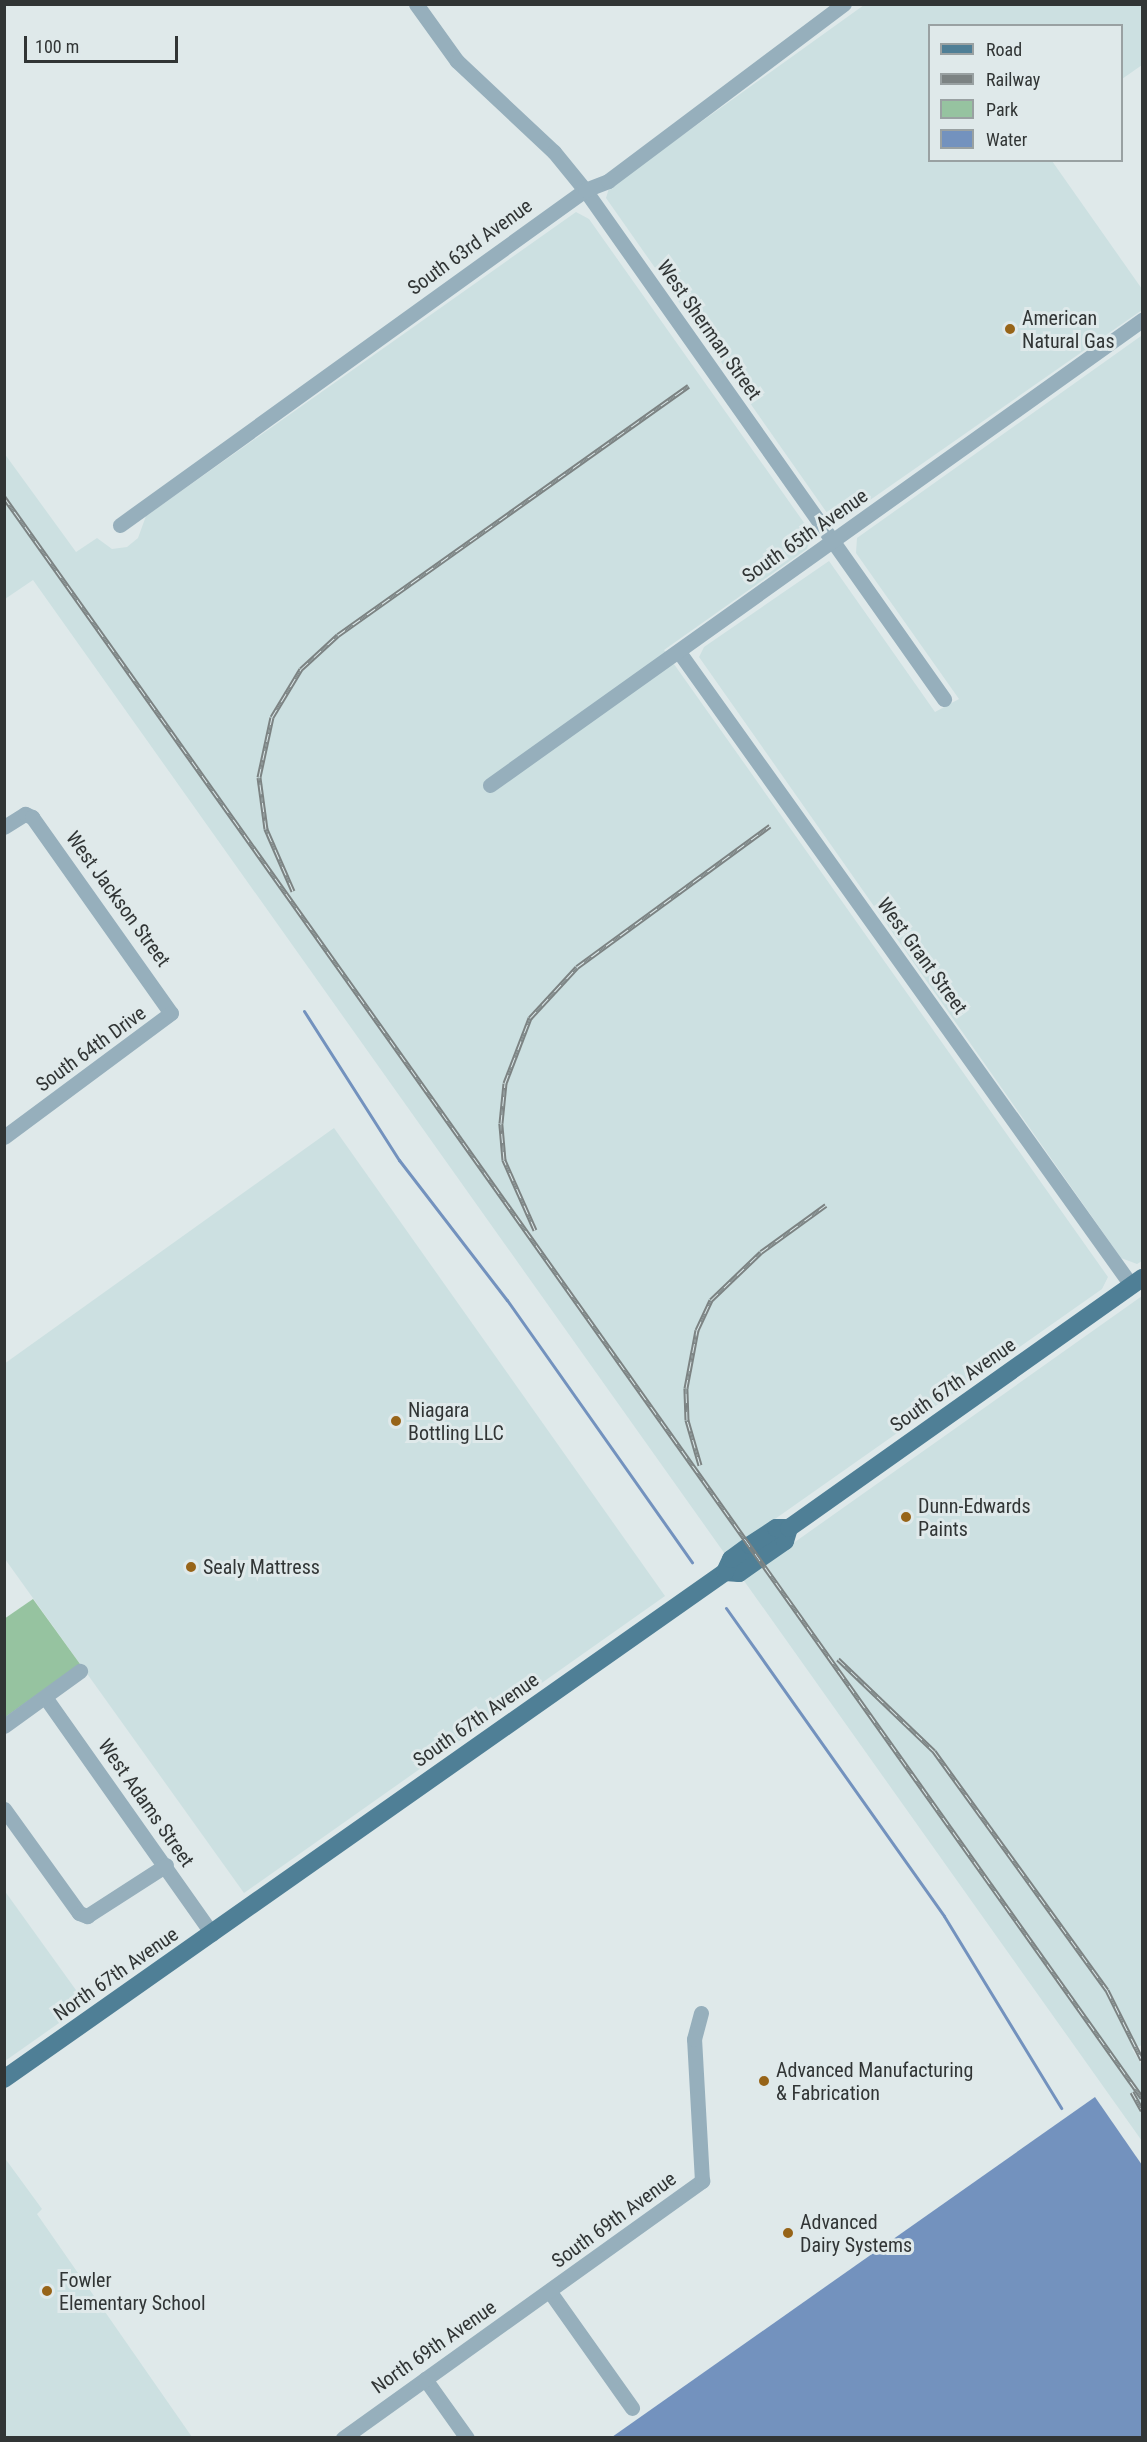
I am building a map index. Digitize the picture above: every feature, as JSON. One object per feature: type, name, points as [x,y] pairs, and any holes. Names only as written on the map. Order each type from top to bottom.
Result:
[{"type":"main road","name":"South 67th Avenue","points":[[253,1905],[725,1572],[739,1573],[784,1541],[789,1528],[1137,1282]]},
{"type":"main road","name":"North 67th Avenue","points":[[4,2079],[253,1905]]},
{"type":"street","name":"West Sherman Street","points":[[416,4],[457,61],[541,139],[585,190],[944,699]]},
{"type":"street","name":"South 63rd Avenue","points":[[120,525],[585,190],[608,181],[844,4]]},
{"type":"street","name":"South 65th Avenue","points":[[490,785],[1143,320]]},
{"type":"street","name":"West Grant Street","points":[[679,651],[1137,1282]]},
{"type":"street","name":"West Jackson Street","points":[[4,827],[25,814],[171,1013]]},
{"type":"street","name":"South 64th Drive","points":[[4,1137],[171,1013]]},
{"type":"street","points":[[4,1726],[80,1671]]},
{"type":"street","name":"West Adams Street","points":[[45,1697],[166,1865],[212,1934]]},
{"type":"street","points":[[4,1809],[79,1912],[95,1915],[166,1865]]},
{"type":"street","name":"South 69th Avenue","points":[[550,2292],[702,2181],[694,2038],[701,2013]]},
{"type":"street","points":[[550,2292],[632,2408]]},
{"type":"street","name":"North 69th Avenue","points":[[343,2438],[550,2292]]},
{"type":"street","points":[[425,2379],[467,2438]]},
{"type":"shaded area","points":[[864,5],[1142,5],[1142,65],[1123,78],[1123,24],[928,24],[928,162],[1053,162],[1142,289],[1142,310],[840,521],[832,520],[606,198],[609,188]]},
{"type":"shaded area","points":[[576,212],[589,219],[812,534],[807,549],[664,650],[1108,1277],[1102,1289],[765,1526],[785,1549],[1142,1296],[1142,2045],[1132,2049],[1142,2065],[1142,2141],[33,580],[5,599],[4,453],[76,552],[97,538],[112,549],[127,547],[138,538],[146,516]]},
{"type":"shaded area","points":[[1141,336],[1142,1261],[1137,1264],[1121,1258],[699,657],[704,647],[829,561],[935,712],[959,699],[856,553],[857,538]]},
{"type":"shaded area","points":[[334,1128],[665,1596],[244,1893],[5,1559],[4,1364]]},
{"type":"shaded area","points":[[4,1890],[86,2004],[5,2061],[4,2061]]},
{"type":"shaded area","name":"Fowler Elementary School","points":[[4,2157],[42,2209],[37,2214],[192,2437],[5,2437]]},
{"type":"green space","points":[[33,1599],[80,1664],[4,1718],[4,1619]]},
{"type":"water","points":[[1095,2097],[1142,2165],[1142,2437],[612,2437]]},
{"type":"waterway","points":[[304,1011],[399,1160],[507,1300],[692,1562]]},
{"type":"waterway","points":[[726,1608],[944,1916],[1061,2108]]},
{"type":"railway","points":[[293,891],[266,829],[259,777],[272,717],[301,669],[338,635],[689,386]]},
{"type":"railway","points":[[4,497],[1142,2098]]},
{"type":"railway","points":[[535,1230],[504,1160],[501,1123],[505,1083],[530,1018],[577,967],[770,826]]},
{"type":"railway","points":[[700,1465],[687,1420],[686,1388],[697,1330],[711,1300],[761,1252],[826,1205]]},
{"type":"railway","points":[[838,1659],[934,1751],[1107,1990],[1142,2060]]},
{"type":"railway","points":[[1132,2092],[1142,2110]]},
{"type":"place","name":"American Natural Gas","points":[[1010,329]]},
{"type":"place","name":"Niagara Bottling LLC","points":[[396,1421]]},
{"type":"place","name":"Dunn-Edwards Paints","points":[[906,1517]]},
{"type":"place","name":"Sealy Mattress","points":[[191,1567]]},
{"type":"place","name":"Advanced Manufacturing & Fabrication","points":[[764,2081]]},
{"type":"place","name":"Advanced Dairy Systems","points":[[788,2233]]},
{"type":"place","name":"Fowler Elementary School","points":[[47,2291]]}]
